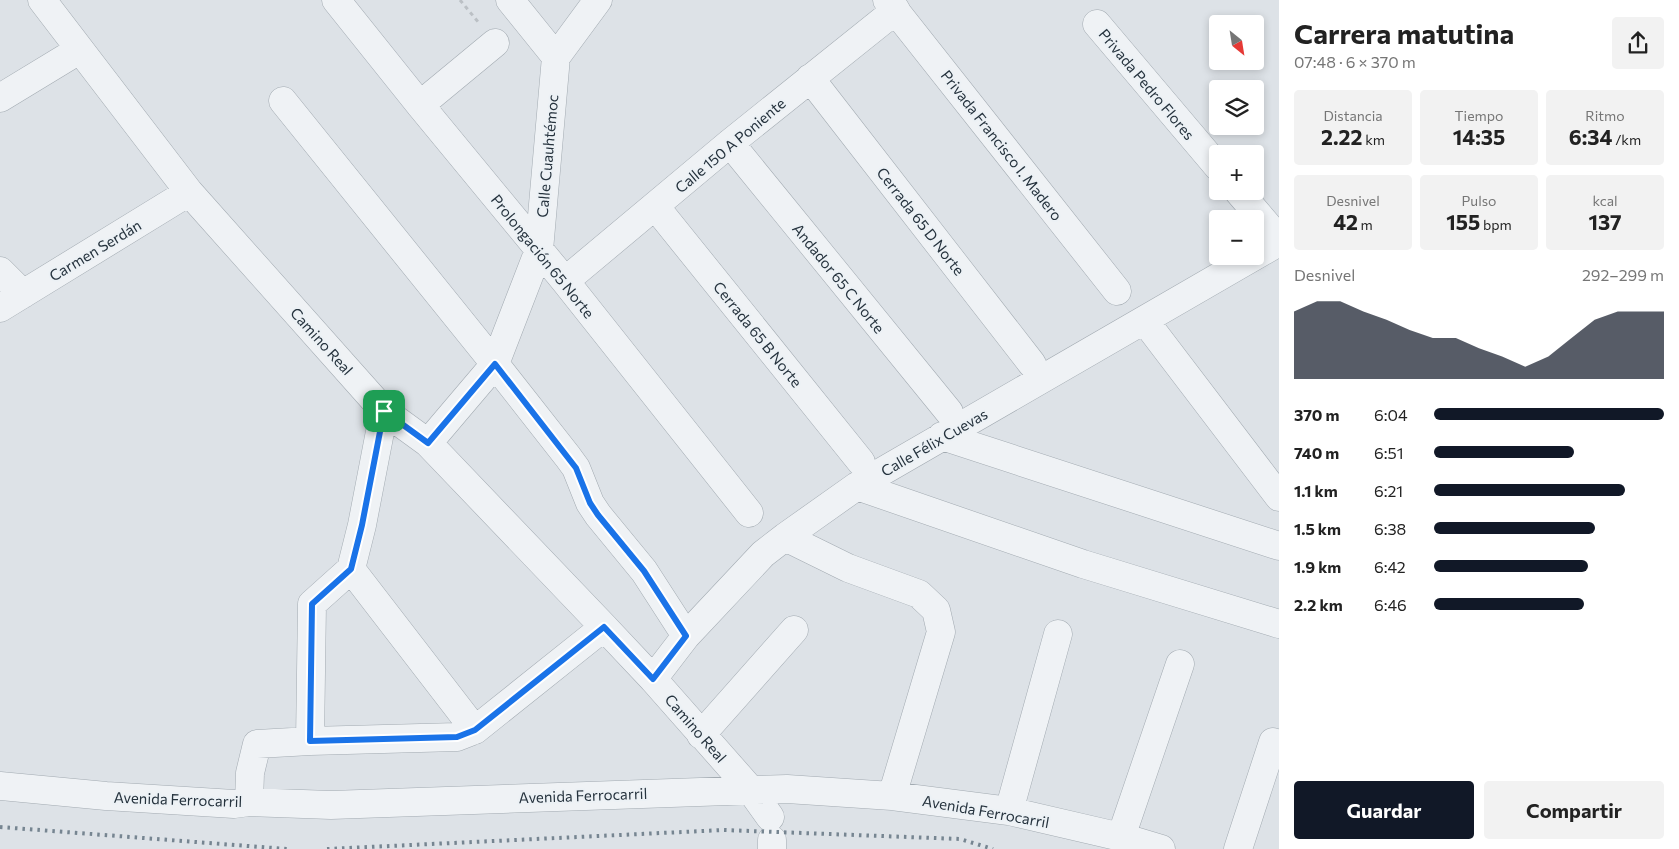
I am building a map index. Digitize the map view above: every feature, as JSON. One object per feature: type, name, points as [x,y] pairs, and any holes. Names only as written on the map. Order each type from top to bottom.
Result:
[{"type":"street","name":"Camino Real","points":[[42,0],[190,192],[384,411],[428,443],[653,679],[750,789],[771,835]]},
{"type":"street","name":"Prolongación 65 Norte","points":[[336,0],[565,281],[749,513]]},
{"type":"street","points":[[510,0],[556,57],[598,0]]},
{"type":"street","name":"Calle 150 A Poniente","points":[[565,281],[810,78],[892,5]]},
{"type":"street","name":"Privada Francisco I. Madero","points":[[892,5],[1117,291]]},
{"type":"street","name":"Privada Pedro Flores","points":[[1097,24],[1209,156]]},
{"type":"street","points":[[420,105],[495,43]]},
{"type":"street","points":[[0,98],[79,50]]},
{"type":"street","name":"Calle Cuauhtémoc","points":[[428,443],[495,364],[539,250],[556,57]]},
{"type":"street","name":"Cerrada 65 D Norte","points":[[810,78],[1032,364]]},
{"type":"street","points":[[283,100],[576,468],[590,503],[644,571],[686,636]]},
{"type":"street","name":"Andador 65 C Norte","points":[[730,143],[945,424]]},
{"type":"street","name":"Carmen Serdán","points":[[11,301],[190,192]]},
{"type":"street","points":[[1245,200],[1279,241]]},
{"type":"street","name":"Cerrada 65 B Norte","points":[[656,206],[859,474]]},
{"type":"street","name":"Calle Félix Cuevas","points":[[653,679],[686,636],[763,554],[859,474],[945,424],[1145,321],[1279,241]]},
{"type":"street","points":[[0,271],[11,301]]},
{"type":"street","points":[[1145,321],[1279,497]]},
{"type":"street","points":[[310,741],[312,604],[351,569],[362,525],[384,411]]},
{"type":"street","points":[[945,424],[1279,546]]},
{"type":"street","points":[[859,474],[1083,564],[1279,624]]},
{"type":"street","points":[[785,537],[848,568],[919,594],[936,610],[941,632],[892,796]]},
{"type":"street","points":[[351,569],[475,730]]},
{"type":"street","points":[[249,802],[250,773],[257,744],[457,737],[475,730],[604,627]]},
{"type":"street","points":[[701,735],[794,630]]},
{"type":"street","points":[[1009,811],[1058,634]]},
{"type":"street","points":[[1121,837],[1180,664]]},
{"type":"street","points":[[1238,849],[1273,742]]},
{"type":"street","name":"Avenida Ferrocarril","points":[[0,786],[106,796],[234,804],[249,802],[330,805],[787,789],[892,796],[1009,811],[1121,837],[1161,849]]},
{"type":"railway","points":[[0,827],[287,849]]},
{"type":"railway","points":[[327,849],[724,830],[960,839],[993,849]]},
{"type":"route","points":[[495,364],[576,468],[590,503],[605,525],[644,571],[686,636],[653,679],[604,627],[475,730],[457,737],[310,741],[312,604],[351,569],[362,525],[384,411],[428,443],[495,364]]}]
